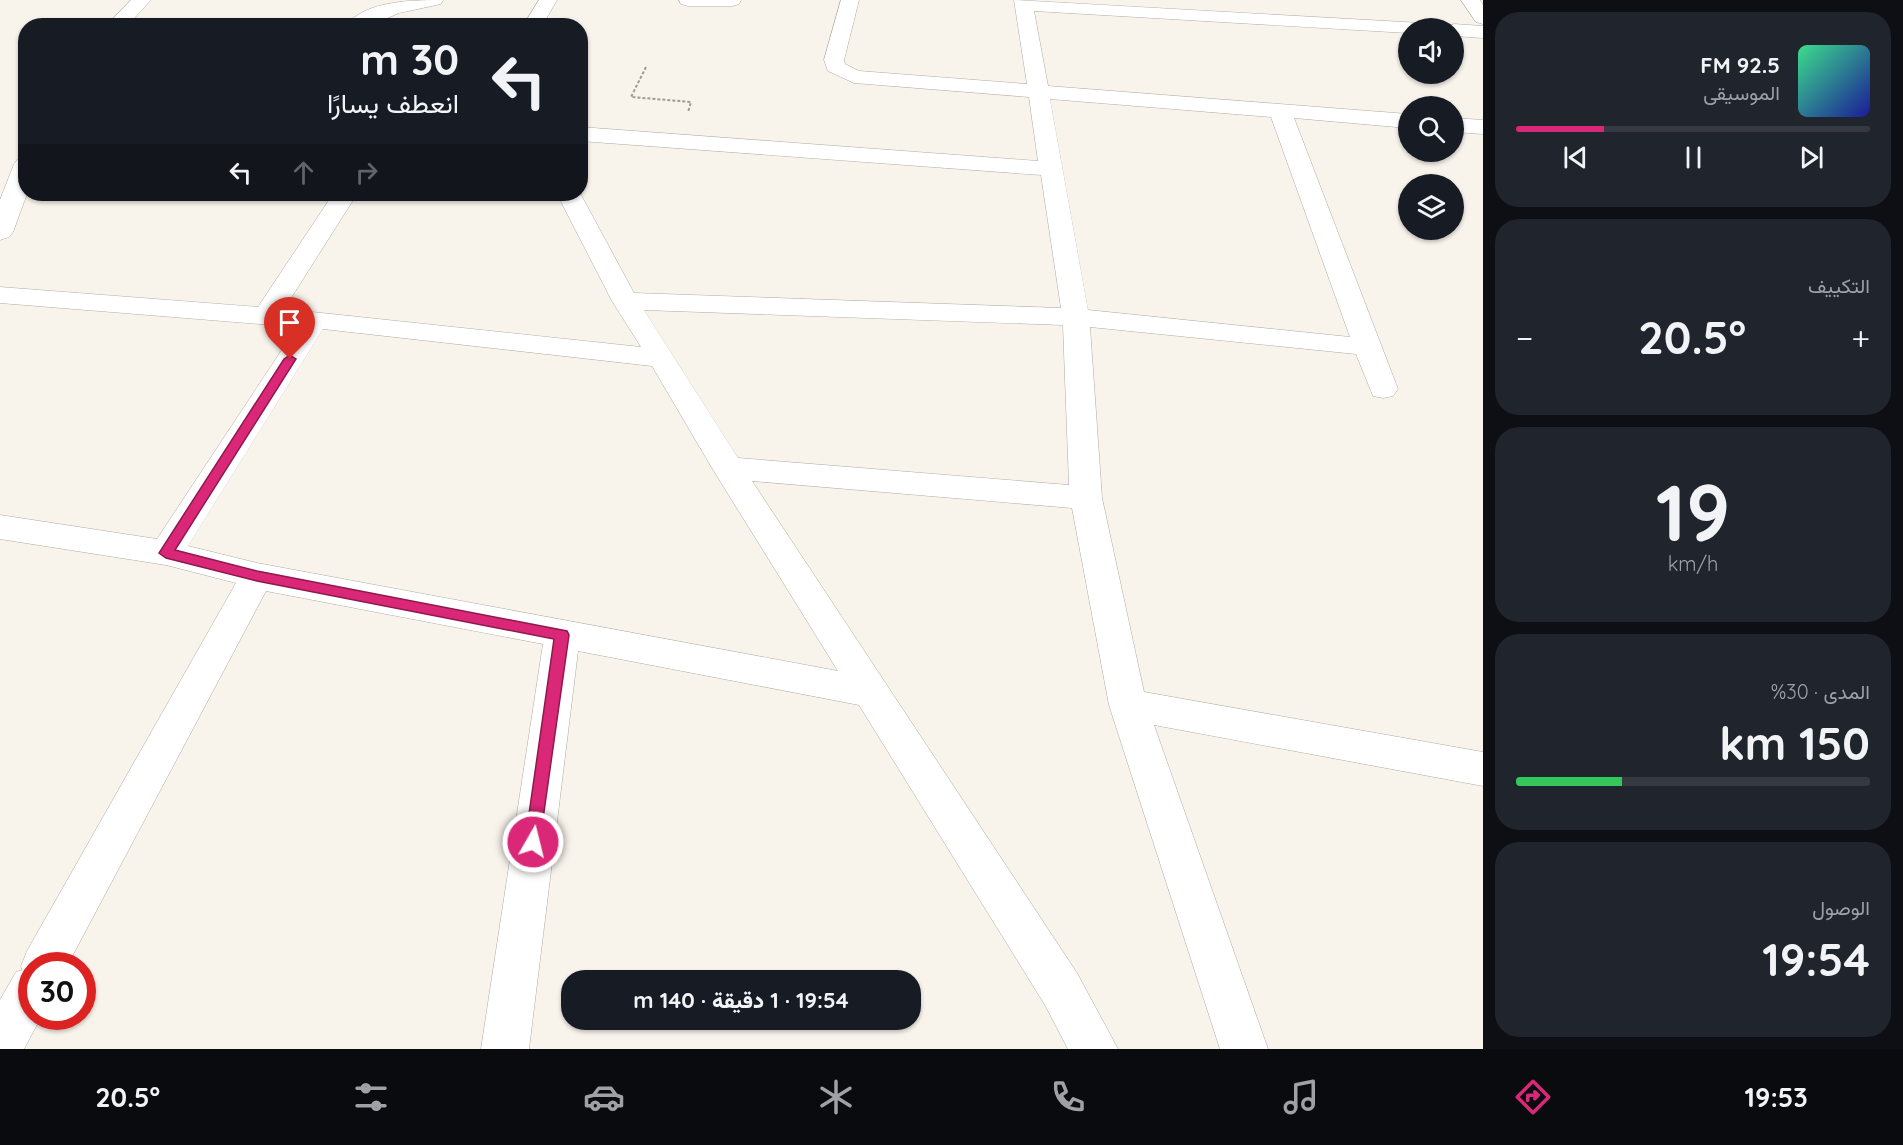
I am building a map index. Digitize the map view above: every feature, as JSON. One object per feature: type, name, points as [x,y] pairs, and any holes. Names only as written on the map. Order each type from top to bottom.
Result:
[{"type":"street","points":[[123,18],[142,0]]},
{"type":"street","points":[[366,18],[389,9],[434,0]]},
{"type":"street","points":[[537,18],[548,0]]},
{"type":"street","points":[[688,0],[732,0]]},
{"type":"street","points":[[850,0],[834,60],[835,67],[843,72],[877,80],[1279,109],[1398,120]]},
{"type":"street","points":[[1470,0],[1483,18]]},
{"type":"street","points":[[1244,1049],[1128,705],[1086,498],[1076,317],[1024,2],[1398,26]]},
{"type":"street","points":[[1464,31],[1483,32]]},
{"type":"street","points":[[1279,109],[1383,389]]},
{"type":"street","points":[[1464,126],[1483,127]]},
{"type":"street","points":[[588,135],[1052,169]]},
{"type":"street","points":[[0,232],[18,185]]},
{"type":"street","points":[[266,316],[340,201]]},
{"type":"street","points":[[573,201],[625,301],[870,692],[1061,988],[1094,1049]]},
{"type":"street","points":[[0,295],[315,320],[662,358]]},
{"type":"street","points":[[625,301],[1076,317],[1368,347]]},
{"type":"street","points":[[166,553],[315,320]]},
{"type":"street","points":[[728,468],[1086,498]]},
{"type":"street","points":[[0,527],[166,553],[257,576],[870,692]]},
{"type":"street","points":[[52,952],[257,576]]},
{"type":"street","points":[[505,1049],[562,635]]},
{"type":"street","points":[[1128,705],[1483,770]]},
{"type":"street","points":[[0,1046],[18,1013]]},
{"type":"path","points":[[646,67],[631,97],[691,102],[680,141]]},
{"type":"route","points":[[290,359],[166,553],[257,576],[562,635],[533,842]]}]
